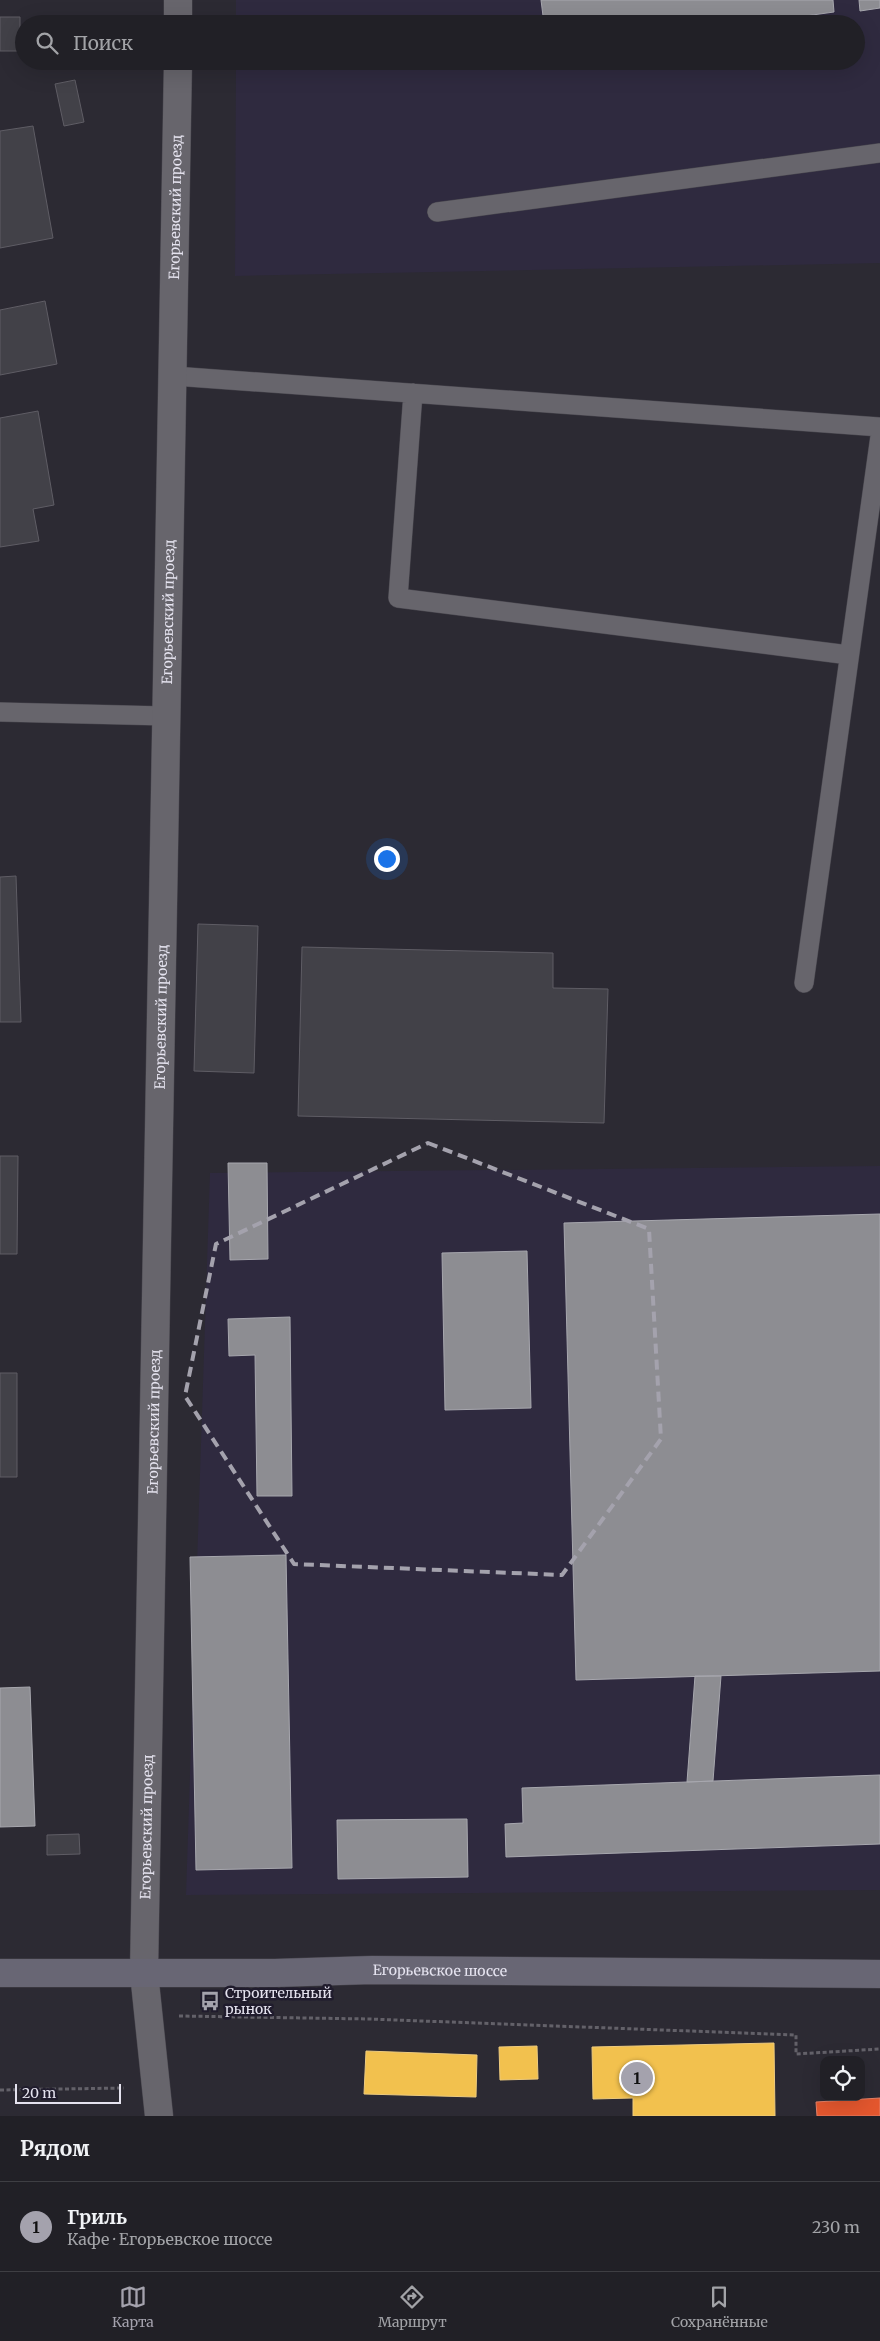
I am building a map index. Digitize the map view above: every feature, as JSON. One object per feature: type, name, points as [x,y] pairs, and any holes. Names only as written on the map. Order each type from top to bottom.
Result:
[{"type":"main road","name":"Егорьевское шоссе","points":[[0,1973],[372,1970],[880,1974]]},
{"type":"street","points":[[178,0],[178,15]]},
{"type":"street","name":"Егорьевский проезд","points":[[159,2116],[144,1973],[165,716],[174,376],[178,70]]},
{"type":"lane","points":[[437,212],[880,153]]},
{"type":"lane","points":[[174,376],[880,427]]},
{"type":"lane","points":[[413,393],[398,598],[850,654]]},
{"type":"lane","points":[[804,983],[880,436]]},
{"type":"lane","points":[[0,712],[165,716]]},
{"type":"path","points":[[149,2016],[368,2019],[796,2035],[796,2054],[880,2049]]},
{"type":"path","points":[[0,2090],[156,2087]]},
{"type":"highlighted area","points":[[428,1143],[649,1229],[661,1439],[562,1575],[294,1564],[185,1396],[216,1244]]},
{"type":"shaded area","points":[[236,0],[880,0],[880,263],[235,276],[236,70],[865,70],[865,15],[236,15]]},
{"type":"shaded area","points":[[880,1166],[880,1890],[186,1895],[210,1173]]},
{"type":"building: Жильё","points":[[774,2043],[775,2116],[633,2116],[633,2098],[593,2099],[592,2047]]},
{"type":"building: Жильё","points":[[537,2046],[538,2079],[500,2080],[499,2047]]},
{"type":"building: Жильё","points":[[366,2051],[477,2055],[476,2097],[364,2094]]},
{"type":"building: Торговля","points":[[880,2098],[880,2116],[817,2116],[816,2102],[865,2101],[865,2099]]},
{"type":"building: Промзона","points":[[541,0],[833,0],[834,12],[812,15],[543,15]]},
{"type":"building: Промзона","points":[[859,0],[880,0],[880,8],[860,11]]},
{"type":"building: Промзона","points":[[228,1163],[267,1163],[268,1259],[230,1260]]},
{"type":"building: Промзона","points":[[880,1214],[880,1671],[576,1680],[564,1223]]},
{"type":"building: Промзона","points":[[527,1251],[531,1408],[445,1410],[442,1253]]},
{"type":"building: Промзона","points":[[290,1317],[292,1496],[257,1496],[255,1355],[229,1356],[228,1319]]},
{"type":"building: Промзона","points":[[286,1555],[292,1868],[196,1870],[190,1557]]},
{"type":"building: Промзона","points":[[695,1676],[721,1676],[713,1781],[687,1782]]},
{"type":"building: Промзона","points":[[30,1687],[35,1826],[0,1827],[0,1688]]},
{"type":"building: Промзона","points":[[880,1775],[880,1844],[506,1857],[505,1824],[523,1823],[522,1788]]},
{"type":"building: Промзона","points":[[467,1819],[468,1877],[338,1879],[337,1820]]},
{"type":"building: Прочее","points":[[0,17],[15,17],[15,51],[0,51]]},
{"type":"building: Прочее","points":[[75,80],[84,122],[64,126],[55,84]]},
{"type":"building: Прочее","points":[[33,126],[53,238],[0,248],[0,131]]},
{"type":"building: Прочее","points":[[45,301],[57,364],[0,375],[0,310]]},
{"type":"building: Прочее","points":[[38,411],[54,505],[33,509],[39,541],[0,547],[0,418]]},
{"type":"building: Прочее","points":[[16,876],[21,1022],[0,1022],[0,877]]},
{"type":"building: Прочее","points":[[198,924],[258,926],[254,1073],[194,1071]]},
{"type":"building: Прочее","points":[[302,947],[553,953],[553,988],[608,989],[604,1123],[298,1116]]},
{"type":"building: Прочее","points":[[0,1156],[18,1156],[17,1254],[0,1254]]},
{"type":"building: Прочее","points":[[0,1373],[17,1373],[17,1477],[0,1477]]},
{"type":"building: Прочее","points":[[79,1834],[80,1854],[47,1855],[47,1835]]},
{"type":"place","name":"Строительный рынок","points":[[210,2001]]},
{"type":"place","name":"Гриль","points":[[637,2078]]}]
